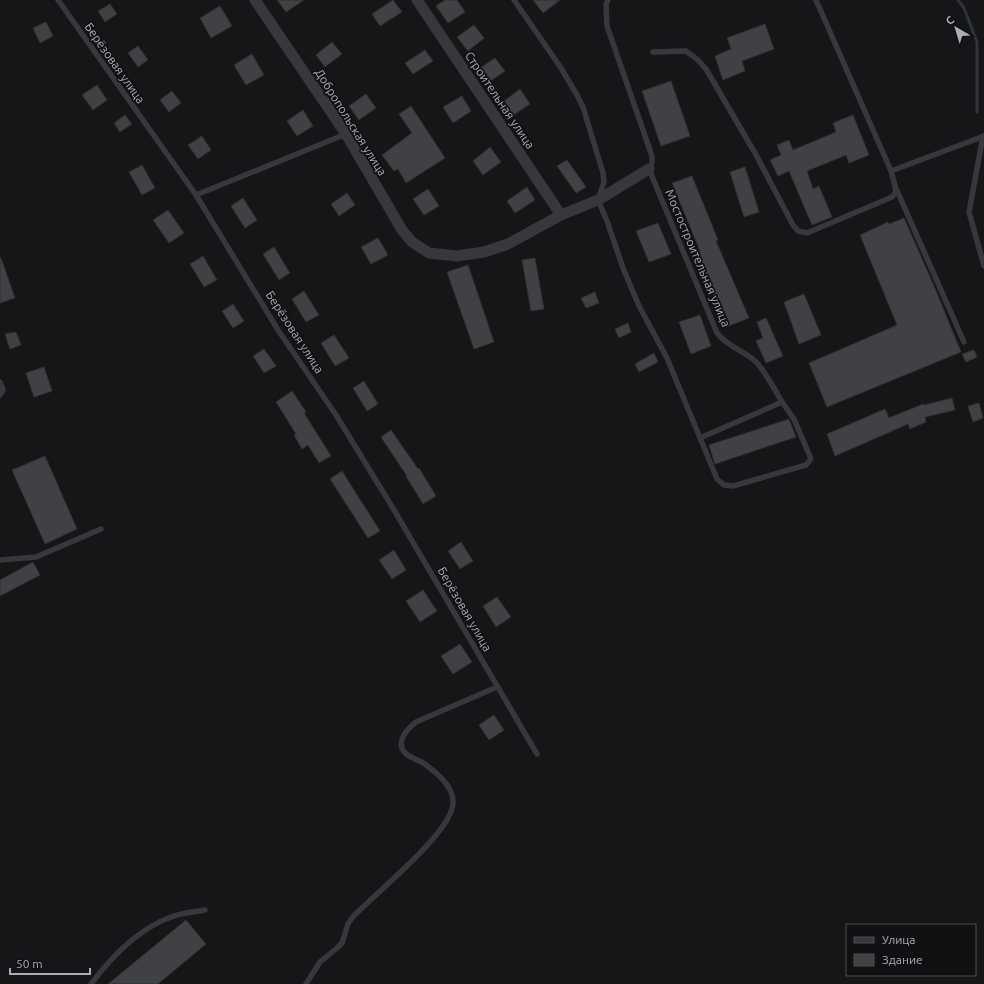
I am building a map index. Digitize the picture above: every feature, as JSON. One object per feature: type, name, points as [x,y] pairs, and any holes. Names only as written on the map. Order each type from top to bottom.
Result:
[{"type":"street","name":"Добропольская улица","points":[[255,0],[346,134],[402,230],[412,242],[429,253],[457,256],[484,252],[508,244],[561,214]]},
{"type":"street","name":"Строительная улица","points":[[417,0],[561,214]]},
{"type":"street","points":[[561,214],[598,200],[649,169]]},
{"type":"lane","name":"Берёзовая улица","points":[[58,0],[196,195],[278,330],[336,415],[394,510],[537,754]]},
{"type":"lane","points":[[514,0],[561,68],[583,107],[603,173],[604,182],[598,200],[636,300],[667,358],[700,438],[782,402]]},
{"type":"lane","points":[[608,0],[606,4],[607,26],[652,156],[652,163],[649,169]]},
{"type":"lane","points":[[653,52],[686,51],[698,60],[706,69],[755,153],[789,219],[798,231],[807,233],[892,197],[896,192],[891,170],[816,0]]},
{"type":"lane","points":[[196,195],[346,134]]},
{"type":"lane","points":[[891,170],[984,136]]},
{"type":"lane","points":[[984,136],[969,212],[984,266]]},
{"type":"lane","name":"Мостостроительная улица","points":[[649,169],[717,333],[722,340],[758,364],[794,419],[810,457],[810,462],[806,465],[732,486],[724,485],[716,479],[700,438]]},
{"type":"lane","points":[[895,186],[964,342]]},
{"type":"lane","points":[[0,382],[2,393]]},
{"type":"lane","points":[[0,560],[36,557],[101,529]]},
{"type":"lane","points":[[306,984],[320,962],[342,942],[348,924],[352,918],[434,838],[447,822],[452,810],[453,801],[450,789],[440,777],[426,765],[405,753],[401,745],[403,737],[409,728],[416,722],[497,687]]},
{"type":"lane","points":[[91,984],[102,969],[122,948],[150,927],[171,917],[205,910]]},
{"type":"building","points":[[277,0],[304,0],[286,12]]},
{"type":"building","points":[[393,0],[402,12],[380,26],[372,14]]},
{"type":"building","points":[[445,0],[457,0],[465,12],[448,23],[436,6]]},
{"type":"building","points":[[533,0],[560,0],[543,13]]},
{"type":"building","points":[[110,4],[117,14],[105,22],[98,11]]},
{"type":"building","points":[[220,6],[232,26],[211,38],[200,18]]},
{"type":"building","points":[[46,22],[53,36],[40,43],[33,28]]},
{"type":"building","points":[[765,24],[774,49],[742,61],[745,71],[723,80],[715,56],[731,49],[727,38]]},
{"type":"building","points":[[474,25],[484,38],[468,51],[457,37]]},
{"type":"building","points":[[332,42],[342,54],[325,67],[316,55]]},
{"type":"building","points":[[138,46],[148,60],[138,67],[128,53]]},
{"type":"building","points":[[425,50],[433,61],[413,74],[405,63]]},
{"type":"building","points":[[252,54],[264,75],[246,85],[234,65]]},
{"type":"building","points":[[495,58],[505,71],[489,82],[479,69]]},
{"type":"building","points":[[671,81],[690,136],[661,146],[642,91]]},
{"type":"building","points":[[97,85],[107,100],[93,110],[82,95]]},
{"type":"building","points":[[520,89],[530,104],[512,116],[503,102]]},
{"type":"building","points":[[172,91],[181,103],[169,112],[160,100]]},
{"type":"building","points":[[366,94],[376,108],[359,120],[349,106]]},
{"type":"building","points":[[462,96],[471,111],[453,123],[443,107]]},
{"type":"building","points":[[411,106],[445,158],[406,183],[398,169],[394,171],[382,155],[412,133],[399,114]]},
{"type":"building","points":[[303,110],[313,126],[297,136],[287,121]]},
{"type":"building","points":[[125,115],[132,124],[120,132],[114,123]]},
{"type":"building","points":[[853,115],[869,155],[849,163],[846,155],[807,171],[813,189],[819,186],[832,217],[812,225],[789,171],[778,176],[770,160],[781,155],[777,145],[789,140],[793,150],[836,132],[833,123]]},
{"type":"building","points":[[202,136],[211,150],[198,159],[188,145]]},
{"type":"building","points":[[490,147],[501,162],[483,175],[473,161]]},
{"type":"building","points":[[567,160],[586,187],[576,193],[557,166]]},
{"type":"building","points":[[142,165],[155,188],[142,195],[129,172]]},
{"type":"building","points":[[745,167],[759,212],[744,217],[730,172]]},
{"type":"building","points":[[692,176],[718,240],[716,241],[749,318],[726,327],[697,252],[700,251],[672,183]]},
{"type":"building","points":[[527,187],[535,200],[515,213],[507,201]]},
{"type":"building","points":[[428,189],[439,206],[424,215],[413,199]]},
{"type":"building","points":[[347,193],[355,205],[339,216],[331,204]]},
{"type":"building","points":[[243,198],[257,220],[245,228],[231,206]]},
{"type":"building","points":[[168,210],[184,233],[169,243],[153,220]]},
{"type":"building","points":[[904,218],[961,352],[827,407],[809,363],[897,325],[860,235],[888,222],[889,224]]},
{"type":"building","points":[[658,223],[671,254],[649,262],[636,231]]},
{"type":"building","points":[[378,238],[388,255],[371,264],[361,247]]},
{"type":"building","points":[[274,247],[290,273],[279,280],[263,254]]},
{"type":"building","points":[[203,256],[217,280],[204,287],[190,264]]},
{"type":"building","points":[[0,258],[15,298],[0,303]]},
{"type":"building","points":[[535,258],[544,309],[531,311],[522,260]]},
{"type":"building","points":[[468,265],[494,342],[474,349],[447,272]]},
{"type":"building","points":[[304,291],[319,315],[306,322],[292,299]]},
{"type":"building","points":[[595,292],[599,303],[586,308],[581,298]]},
{"type":"building","points":[[804,294],[821,335],[799,344],[784,302]]},
{"type":"building","points":[[233,304],[244,321],[233,328],[222,311]]},
{"type":"building","points":[[700,315],[711,346],[691,354],[679,322]]},
{"type":"building","points":[[766,318],[783,356],[766,363],[756,341],[763,338],[757,322]]},
{"type":"building","points":[[628,323],[631,332],[619,338],[615,329]]},
{"type":"building","points":[[16,332],[21,345],[10,349],[5,334]]},
{"type":"building","points":[[334,335],[349,358],[335,366],[321,343]]},
{"type":"building","points":[[264,349],[276,366],[264,373],[253,356]]},
{"type":"building","points":[[974,350],[977,357],[966,362],[962,354]]},
{"type":"building","points":[[654,353],[658,362],[639,372],[635,364]]},
{"type":"building","points":[[44,367],[52,391],[34,397],[26,373]]},
{"type":"building","points":[[364,381],[378,404],[367,411],[353,388]]},
{"type":"building","points":[[292,391],[306,412],[304,413],[331,456],[319,463],[308,445],[302,449],[294,435],[296,434],[276,402]]},
{"type":"building","points":[[952,398],[955,410],[925,417],[926,422],[910,429],[908,424],[835,456],[827,434],[885,409],[889,418],[923,404]]},
{"type":"building","points":[[979,403],[983,418],[973,422],[968,406]]},
{"type":"building","points":[[789,419],[796,437],[715,464],[709,445]]},
{"type":"building","points":[[391,430],[418,469],[419,468],[436,496],[423,504],[407,476],[381,437]]},
{"type":"building","points":[[45,456],[77,529],[45,544],[12,470]]},
{"type":"building","points":[[342,471],[380,531],[368,538],[330,479]]},
{"type":"building","points":[[461,542],[473,561],[460,569],[448,551]]},
{"type":"building","points":[[394,550],[406,570],[392,579],[379,560]]},
{"type":"building","points":[[33,562],[40,575],[0,596],[0,580]]},
{"type":"building","points":[[423,590],[437,611],[420,622],[406,601]]},
{"type":"building","points":[[497,597],[511,617],[496,627],[483,606]]},
{"type":"building","points":[[460,644],[472,662],[453,674],[441,656]]},
{"type":"building","points":[[494,715],[504,730],[489,740],[479,725]]},
{"type":"building","points":[[186,920],[206,944],[158,984],[108,984]]},
{"type":"waterway","points":[[958,0],[964,8],[977,42],[977,112]]}]
